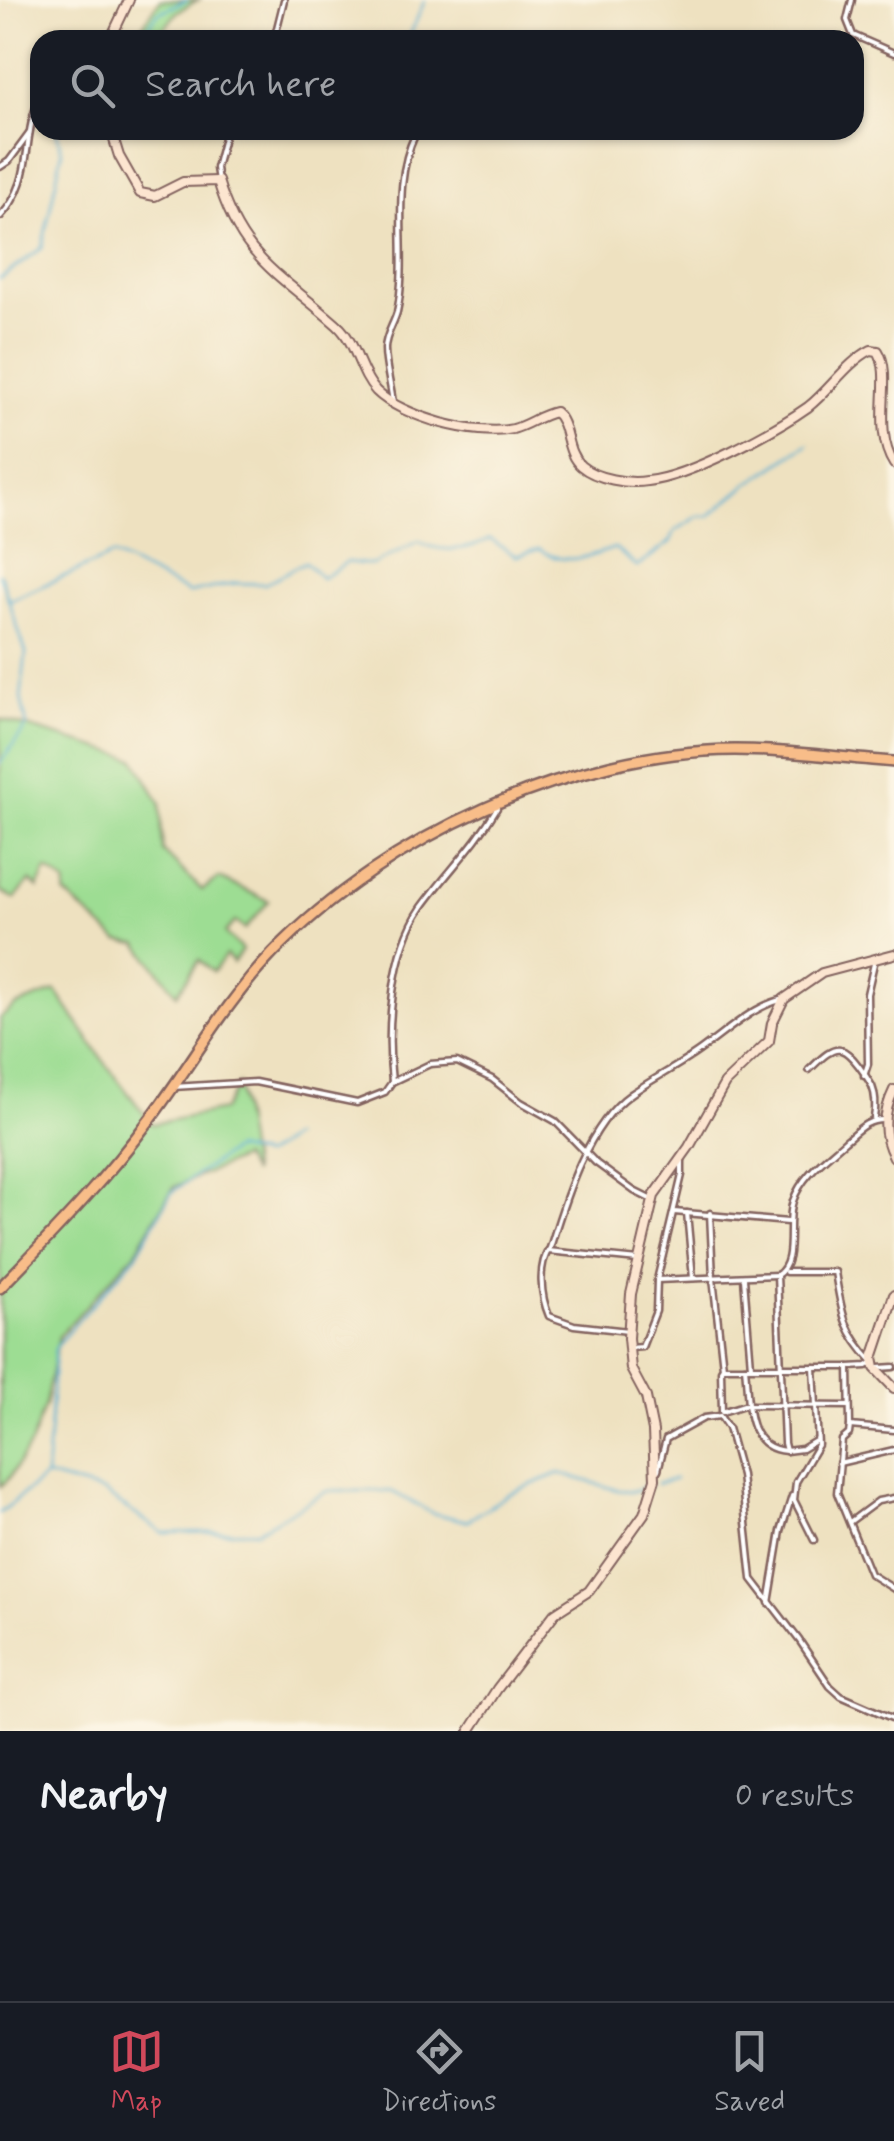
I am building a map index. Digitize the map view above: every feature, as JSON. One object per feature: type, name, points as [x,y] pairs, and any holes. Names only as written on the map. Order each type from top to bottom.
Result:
[{"type":"main road","points":[[0,1288],[100,1184],[230,1004],[272,954],[312,916],[377,865],[410,845],[499,805],[609,767],[681,754],[734,750],[894,762]]},
{"type":"street","points":[[115,30],[129,0]]},
{"type":"street","points":[[276,30],[284,0]]},
{"type":"street","points":[[850,30],[846,20],[852,0]]},
{"type":"street","points":[[864,41],[894,53]]},
{"type":"street","points":[[0,167],[9,161],[30,131]]},
{"type":"street","points":[[0,218],[14,200],[23,178],[30,155],[29,134]]},
{"type":"street","points":[[114,140],[140,193],[154,196],[183,182],[218,180]]},
{"type":"street","points":[[223,140],[216,168],[218,180],[232,221],[248,246],[292,290],[341,328],[374,389],[429,421],[510,430],[555,412],[562,418],[571,452],[585,469],[620,480],[648,482],[705,462],[784,422],[831,388],[871,350],[886,362],[889,382],[883,436],[894,464]]},
{"type":"street","points":[[393,403],[385,348],[397,313],[400,280],[400,181],[413,140]]},
{"type":"street","points":[[392,1082],[389,1032],[396,976],[410,931],[421,909],[478,841],[499,805]]},
{"type":"street","points":[[628,1331],[574,1325],[549,1316],[542,1274],[544,1257],[585,1152],[617,1106],[763,1006],[784,999],[822,973],[894,954]]},
{"type":"street","points":[[864,1076],[868,1064],[867,994],[875,958]]},
{"type":"street","points":[[653,1484],[653,1431],[646,1396],[630,1370],[628,1331],[630,1294],[652,1200],[725,1084],[768,1041],[784,999]]},
{"type":"street","points":[[809,1070],[829,1052],[845,1051],[872,1086],[874,1120]]},
{"type":"street","points":[[172,1087],[255,1082],[350,1104],[385,1092],[392,1082],[430,1064],[466,1064],[555,1120],[585,1152],[634,1191],[652,1200]]},
{"type":"street","points":[[894,1090],[885,1120],[887,1141],[894,1157]]},
{"type":"street","points":[[786,1451],[780,1366],[780,1274],[789,1261],[788,1222],[800,1184],[864,1124],[885,1120]]},
{"type":"street","points":[[629,1348],[642,1347],[656,1311],[657,1280],[674,1212],[682,1156]]},
{"type":"street","points":[[674,1212],[788,1222]]},
{"type":"street","points":[[686,1213],[693,1279]]},
{"type":"street","points":[[710,1214],[723,1367],[722,1412],[750,1405],[850,1406]]},
{"type":"street","points":[[548,1252],[639,1260]]},
{"type":"street","points":[[657,1280],[835,1272],[841,1311],[851,1338],[894,1388]]},
{"type":"street","points":[[744,1278],[753,1432],[768,1446],[786,1451],[802,1449],[818,1440]]},
{"type":"street","points":[[874,1365],[894,1295]]},
{"type":"street","points":[[723,1367],[894,1367]]},
{"type":"street","points":[[769,1603],[783,1520],[818,1440],[814,1367]]},
{"type":"street","points":[[848,1367],[850,1426],[849,1434],[842,1440],[837,1493],[870,1574],[894,1589]]},
{"type":"street","points":[[470,1731],[555,1613],[589,1590],[634,1533],[644,1514],[666,1439],[704,1418],[720,1416],[728,1428],[741,1475],[752,1580],[830,1686],[841,1696],[894,1719]]},
{"type":"street","points":[[850,1426],[894,1430]]},
{"type":"street","points":[[839,1463],[894,1450]]},
{"type":"street","points":[[794,1492],[795,1506],[814,1540]]},
{"type":"street","points":[[850,1522],[878,1500],[894,1498]]},
{"type":"green space","points":[[160,0],[198,0],[177,12],[164,30],[140,30]]},
{"type":"green space","points":[[0,719],[135,759],[160,802],[163,851],[202,890],[219,878],[269,901],[245,929],[235,922],[225,933],[242,950],[233,963],[226,955],[213,972],[199,960],[177,994],[138,944],[118,941],[65,894],[66,883],[47,870],[38,888],[30,881],[15,899],[0,891]]},
{"type":"green space","points":[[56,991],[152,1124],[223,1110],[238,1085],[252,1174],[242,1158],[174,1187],[135,1253],[59,1336],[45,1405],[31,1443],[0,1487],[0,1018],[15,1006]]},
{"type":"waterway","points":[[146,30],[158,13],[187,0]]},
{"type":"waterway","points":[[412,30],[425,0]]},
{"type":"waterway","points":[[0,279],[42,248],[62,152],[59,140]]},
{"type":"waterway","points":[[10,600],[113,555],[189,593],[236,583],[265,584],[305,562],[322,578],[347,562],[372,565],[419,541],[435,548],[454,549],[490,539],[516,556],[539,549],[567,559],[615,548],[637,567],[670,542],[675,531],[699,516],[709,516],[808,444]]},
{"type":"waterway","points":[[0,574],[26,653],[21,698],[27,726],[0,763]]},
{"type":"waterway","points":[[0,1513],[46,1476],[55,1350],[136,1256],[172,1192],[234,1149],[264,1156],[292,1137]]},
{"type":"waterway","points":[[46,1476],[103,1492],[163,1533],[257,1531],[327,1491],[391,1491],[432,1513],[467,1521],[509,1494],[559,1473],[618,1490],[650,1486]]},
{"type":"waterway","points":[[657,1484],[675,1479]]}]
